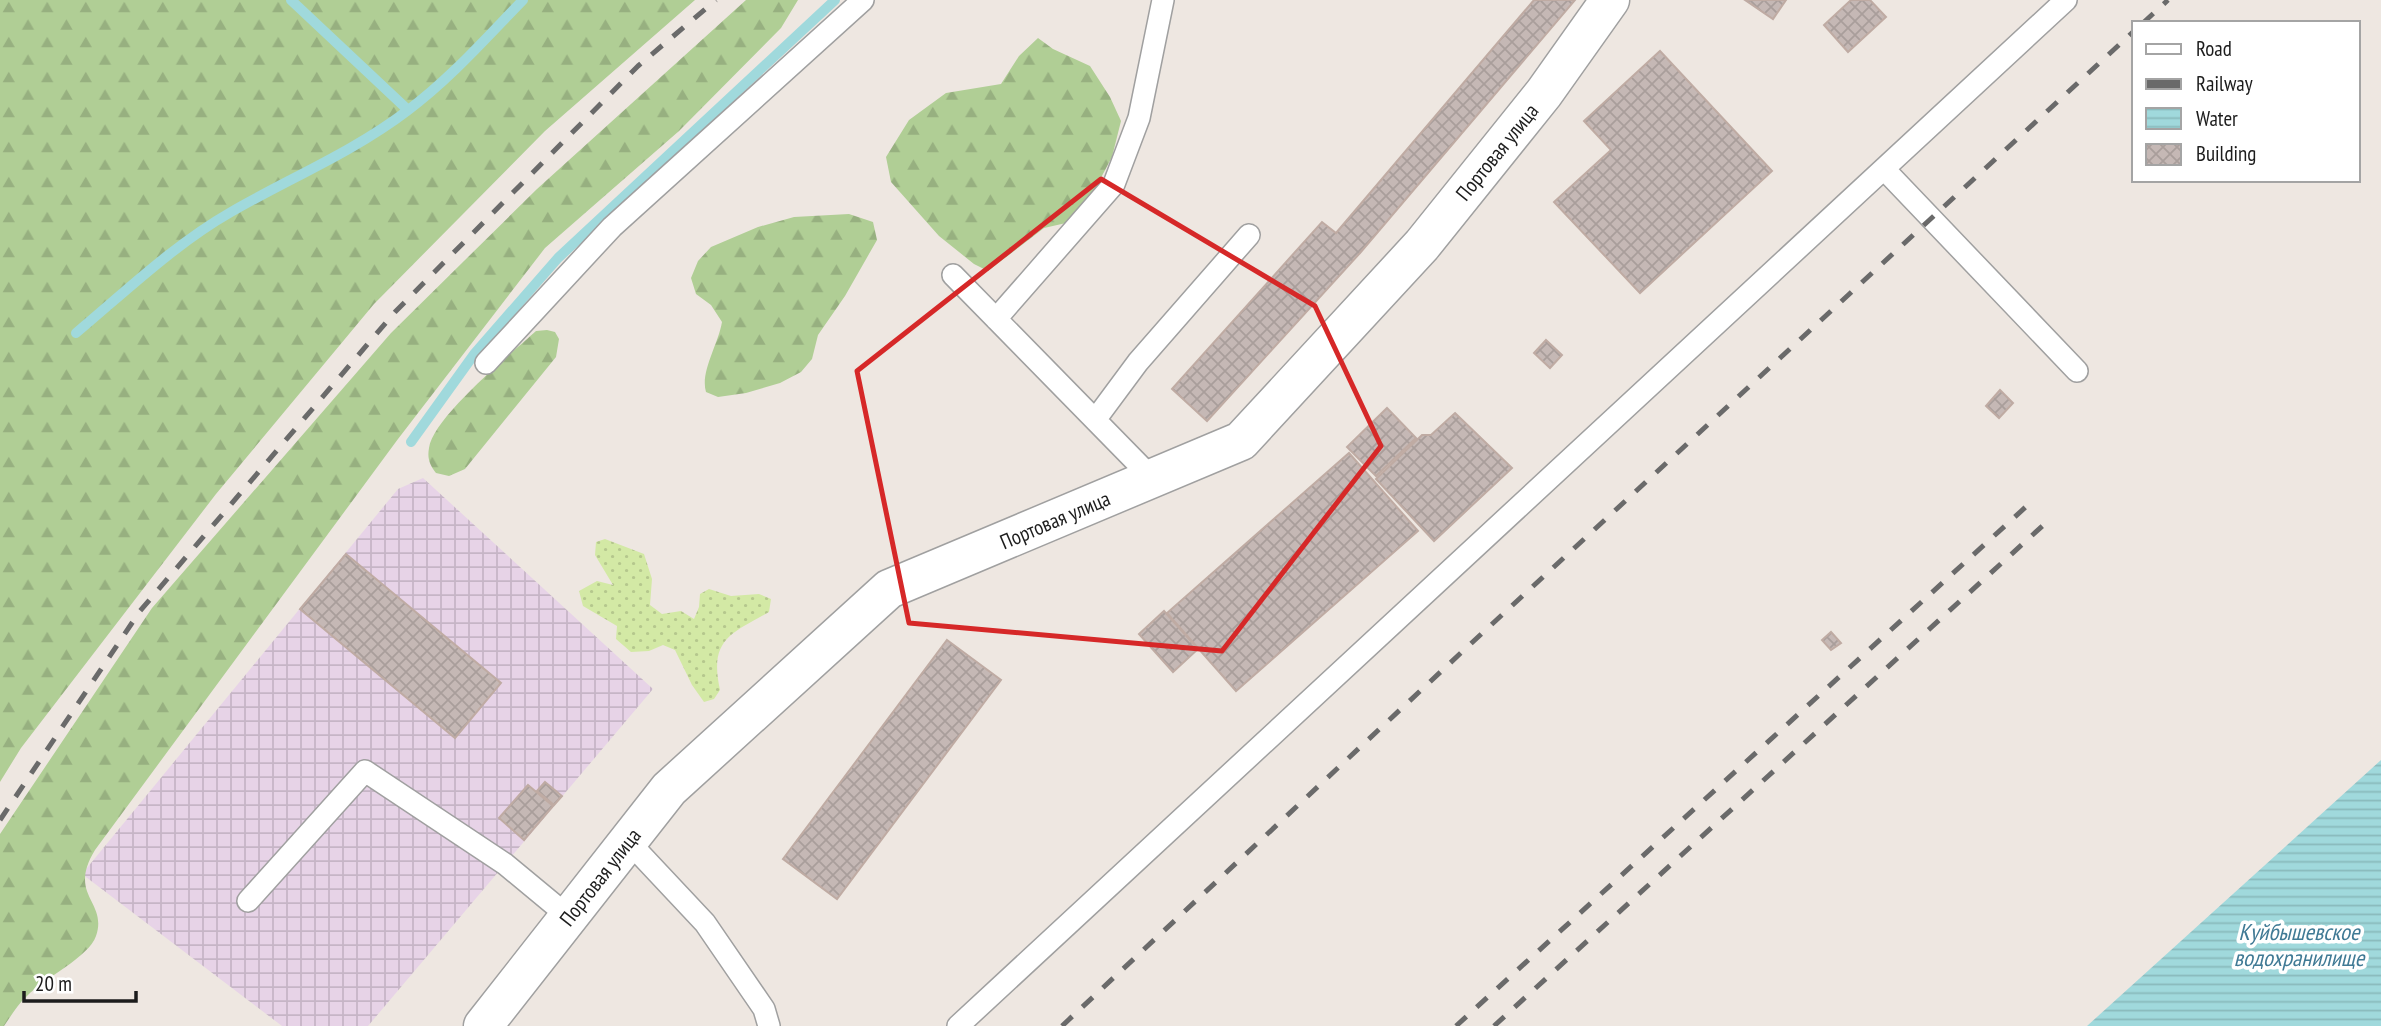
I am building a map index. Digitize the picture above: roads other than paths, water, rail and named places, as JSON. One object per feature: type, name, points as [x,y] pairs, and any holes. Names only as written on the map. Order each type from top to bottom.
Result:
[{"type":"street","name":"Портовая улица","points":[[483,1026],[669,789],[889,589],[1241,441],[1422,245],[1545,93],[1610,0]]},
{"type":"lane","points":[[486,363],[612,227],[863,0]]},
{"type":"lane","points":[[996,319],[1114,184],[1139,118],[1163,0]]},
{"type":"lane","points":[[958,1026],[2066,0]]},
{"type":"lane","points":[[1884,169],[2077,371]]},
{"type":"lane","points":[[1095,420],[1138,362],[1250,235]]},
{"type":"lane","points":[[953,275],[1152,478]]},
{"type":"lane","points":[[248,901],[365,771],[505,864],[569,917]]},
{"type":"lane","points":[[628,841],[705,923],[764,1009],[769,1026]]},
{"type":"water","name":"Куйбышевское водохранилище","points":[[2381,760],[2381,1026],[2087,1026]]},
{"type":"waterway","points":[[291,0],[408,110]]},
{"type":"waterway","points":[[76,333],[190,238],[253,200],[343,152],[407,111],[453,72],[523,0]]},
{"type":"waterway","points":[[411,442],[475,353],[558,258],[835,0]]},
{"type":"railway","points":[[0,820],[140,611],[395,312],[638,66],[716,0]]},
{"type":"railway","points":[[2145,21],[2168,0]]},
{"type":"railway","points":[[1062,1026],[1464,650],[2132,33]]},
{"type":"railway","points":[[1456,1026],[2029,504]]},
{"type":"railway","points":[[1494,1026],[2050,519]]}]
